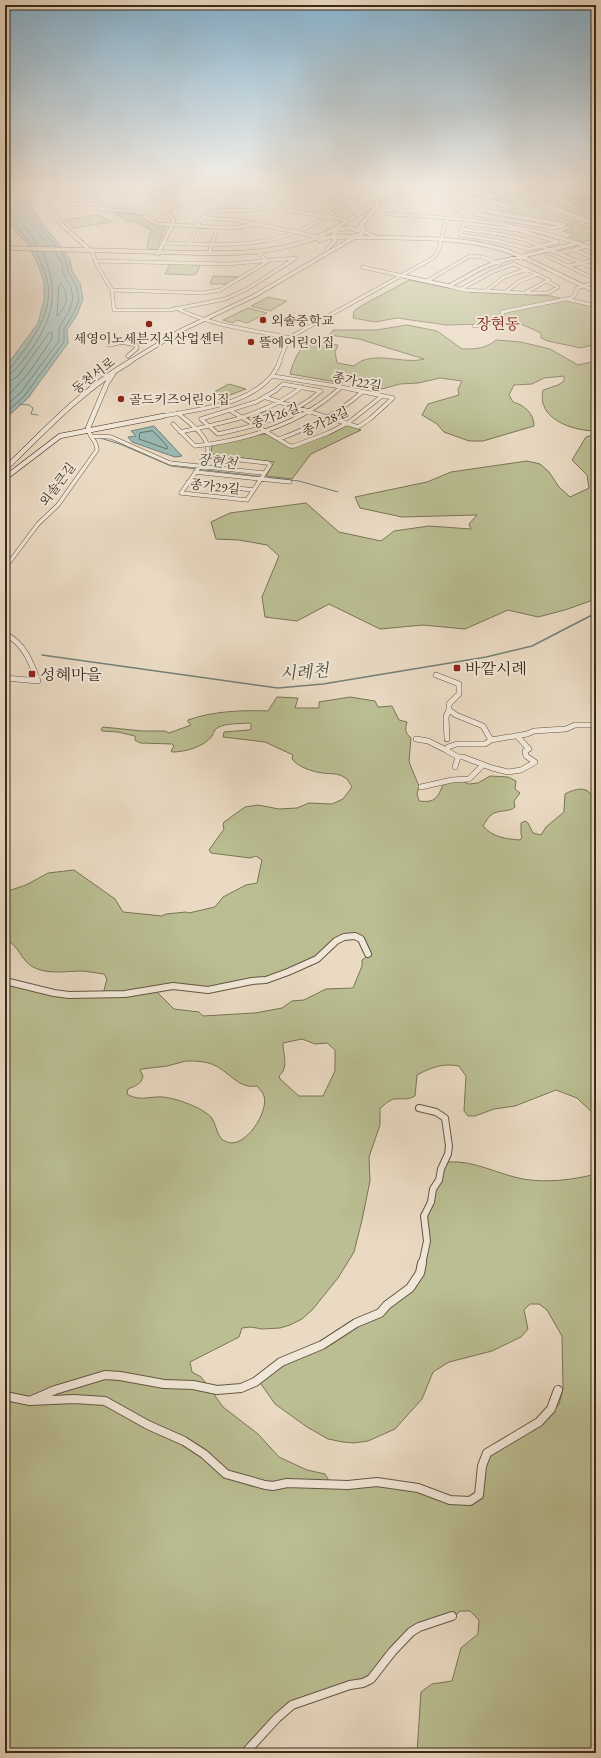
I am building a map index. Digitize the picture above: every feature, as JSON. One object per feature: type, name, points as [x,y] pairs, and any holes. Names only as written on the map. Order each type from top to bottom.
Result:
[{"type":"main road","name":"동천서로","points":[[5,464],[73,399],[114,367],[166,336],[246,298],[296,268]]},
{"type":"main road","name":"동천서로","points":[[5,469],[77,399],[126,363],[204,318],[254,296],[301,268]]},
{"type":"main road","points":[[403,276],[449,286],[482,268]]},
{"type":"main road","points":[[543,268],[581,286],[596,291]]},
{"type":"main road","points":[[109,345],[114,343],[128,343],[134,344],[137,347],[136,350],[114,367]]},
{"type":"main road","points":[[89,429],[107,383],[126,363]]},
{"type":"main road","points":[[5,478],[53,440],[64,434],[163,416]]},
{"type":"main road","points":[[5,478],[19,464],[56,434]]},
{"type":"street","points":[[99,268],[112,290],[114,310],[157,310],[214,301],[235,295],[281,268]]},
{"type":"street","points":[[112,290],[212,292],[220,290],[257,268]]},
{"type":"street","points":[[367,268],[403,276]]},
{"type":"street","points":[[163,416],[234,399],[258,388],[272,376],[283,349],[291,338],[302,330],[332,316],[417,268]]},
{"type":"street","points":[[427,281],[449,268]]},
{"type":"street","points":[[460,290],[501,268]]},
{"type":"street","points":[[572,268],[589,276],[596,275]]},
{"type":"street","points":[[449,286],[460,290],[528,293],[548,293],[558,286],[538,274],[526,269],[504,277],[486,291]]},
{"type":"street","points":[[506,292],[518,282],[538,274]]},
{"type":"street","points":[[528,293],[548,281]]},
{"type":"street","points":[[503,321],[502,312],[574,297],[577,288],[596,282]]},
{"type":"street","points":[[567,299],[596,306]]},
{"type":"street","points":[[176,308],[204,318],[251,331],[291,338]]},
{"type":"street","points":[[474,326],[503,321],[516,326]]},
{"type":"street","name":"종가22길","points":[[272,376],[393,398],[370,419],[358,427],[348,423]]},
{"type":"street","points":[[283,384],[302,387],[321,391],[311,401],[299,408],[256,426],[218,434],[201,419],[231,411],[264,397],[277,390],[283,384]]},
{"type":"street","points":[[180,432],[244,418],[281,403],[302,387]]},
{"type":"street","name":"종가26길","points":[[208,444],[264,431],[311,412],[340,388]]},
{"type":"street","points":[[231,411],[279,439],[330,418],[361,393]]},
{"type":"street","name":"종가28길","points":[[279,439],[290,446],[294,446],[328,433],[348,423],[382,396]]},
{"type":"street","points":[[264,397],[348,423]]},
{"type":"street","points":[[178,413],[208,444]]},
{"type":"street","points":[[173,424],[193,445],[208,444]]},
{"type":"street","name":"외솔큰길","points":[[5,568],[38,524],[58,505],[97,450],[97,444],[89,434],[89,429]]},
{"type":"street","points":[[91,436],[111,437],[170,463],[197,469]]},
{"type":"street","name":"종가29길","points":[[207,456],[268,463],[270,465],[247,500],[181,493],[207,456],[209,450],[208,444]]},
{"type":"street","name":"종가29길","points":[[197,469],[262,476],[290,482]]},
{"type":"street","name":"종가29길","points":[[197,469],[262,476]]},
{"type":"street","name":"종가29길","points":[[188,482],[253,490]]},
{"type":"street","points":[[5,634],[15,638],[20,644],[32,664],[38,680],[5,678]]},
{"type":"street","points":[[436,676],[459,684],[459,694],[448,704],[449,710],[446,717],[447,739]]},
{"type":"street","points":[[449,710],[461,717],[483,726],[491,740]]},
{"type":"street","points":[[446,750],[448,747],[457,744],[485,744],[491,740],[517,736],[534,731],[566,729],[575,725],[596,725]]},
{"type":"street","points":[[416,739],[428,741],[458,757],[463,757],[493,768],[514,772],[521,770],[535,762],[526,756],[525,752],[529,750],[517,736]]},
{"type":"street","points":[[455,767],[458,757]]},
{"type":"street","points":[[421,787],[440,784],[457,778],[469,779],[483,765]]},
{"type":"street","points":[[5,981],[54,993],[73,995],[126,994],[173,986],[208,990],[252,981],[266,980],[288,972],[317,959],[336,941],[346,936],[355,936],[361,939],[368,954]]},
{"type":"street","points":[[30,1401],[55,1390],[105,1375],[115,1375],[164,1384],[193,1385],[217,1390],[241,1388],[254,1382],[281,1362],[322,1346],[356,1323],[380,1313],[387,1305],[410,1288],[420,1273],[427,1241],[424,1216],[431,1202],[433,1189],[439,1180],[441,1169],[448,1154],[449,1146],[444,1118],[436,1112],[419,1108]]},
{"type":"street","points":[[5,1396],[30,1401],[74,1399],[105,1401],[148,1425],[184,1441],[204,1454],[226,1474],[253,1483],[273,1486],[292,1483],[348,1485],[377,1482],[418,1488],[450,1500],[466,1501],[474,1500],[479,1495],[482,1466],[487,1453],[540,1422],[553,1407],[558,1390]]},
{"type":"street","points":[[245,1753],[292,1705],[350,1685],[367,1682],[411,1632],[419,1627],[452,1616]]},
{"type":"green space","points":[[168,268],[199,268],[197,273],[193,275],[165,274]]},
{"type":"green space","points":[[213,276],[240,277],[228,284],[210,284]]},
{"type":"green space","points":[[409,280],[470,292],[551,296],[593,306],[596,308],[596,344],[581,348],[548,341],[541,338],[541,333],[519,323],[447,325],[397,318],[375,322],[353,318],[354,311],[361,306]]},
{"type":"green space","points":[[268,297],[287,301],[270,311],[251,306]]},
{"type":"green space","points":[[248,308],[267,313],[247,323],[237,320],[233,323],[223,320]]},
{"type":"green space","points":[[407,325],[437,331],[462,349],[476,349],[484,347],[496,340],[521,342],[550,349],[578,365],[596,361],[596,431],[577,429],[567,426],[551,416],[545,409],[542,400],[543,390],[558,385],[564,381],[564,376],[544,378],[532,384],[514,385],[509,395],[513,402],[528,410],[534,421],[534,426],[483,441],[469,441],[444,432],[437,424],[422,415],[428,404],[459,395],[458,389],[462,381],[440,378],[418,383],[400,384],[382,389],[356,380],[342,383],[290,374],[297,356],[303,347],[310,341],[338,345],[335,352],[337,363],[354,366],[361,361],[379,358],[407,360],[424,359],[359,339],[329,335],[333,330],[376,330]]},
{"type":"green space","points":[[229,384],[246,389],[225,397],[214,392]]},
{"type":"green space","points":[[268,410],[282,415],[255,424],[248,419],[248,417]]},
{"type":"green space","points":[[347,425],[361,430],[311,454],[292,479],[266,476],[274,462],[211,454],[212,445],[262,434],[267,434],[291,448],[333,433]]},
{"type":"green space","points":[[596,434],[596,599],[565,610],[538,617],[508,610],[465,629],[423,625],[380,629],[329,604],[297,621],[265,617],[262,597],[279,556],[267,545],[239,540],[216,539],[211,522],[230,513],[306,503],[339,532],[381,541],[394,531],[429,526],[471,529],[469,524],[477,515],[402,517],[360,508],[355,497],[427,482],[451,472],[527,461],[540,464],[549,472],[559,487],[570,497],[589,488],[587,475],[572,460],[586,437]]},
{"type":"green space","points":[[277,697],[298,698],[295,708],[319,708],[319,702],[350,697],[375,701],[378,707],[392,706],[399,720],[407,722],[406,731],[411,738],[409,761],[419,786],[417,794],[419,801],[433,800],[444,783],[458,779],[469,784],[478,783],[490,776],[508,777],[516,781],[515,789],[520,793],[514,801],[515,807],[510,810],[494,813],[489,817],[483,826],[491,833],[500,837],[520,840],[522,837],[521,823],[525,821],[528,823],[533,833],[541,835],[546,827],[564,812],[565,794],[573,791],[584,789],[593,797],[591,804],[596,806],[596,1116],[577,1098],[556,1090],[515,1106],[494,1109],[475,1116],[468,1116],[464,1111],[466,1076],[459,1066],[438,1066],[417,1075],[415,1096],[406,1099],[390,1100],[380,1109],[380,1125],[369,1157],[370,1181],[362,1220],[354,1252],[338,1278],[313,1309],[302,1319],[280,1328],[242,1328],[239,1337],[190,1362],[192,1372],[201,1377],[223,1407],[258,1434],[279,1457],[307,1470],[325,1474],[332,1486],[378,1485],[415,1489],[457,1503],[475,1501],[482,1491],[485,1466],[489,1454],[536,1428],[559,1404],[563,1389],[562,1336],[547,1310],[539,1304],[530,1304],[524,1310],[528,1329],[521,1337],[492,1351],[449,1362],[433,1372],[422,1399],[395,1429],[368,1441],[354,1443],[328,1439],[307,1427],[275,1404],[259,1381],[281,1363],[317,1350],[364,1320],[377,1317],[387,1307],[400,1299],[413,1288],[422,1273],[428,1248],[429,1237],[425,1221],[427,1212],[433,1203],[435,1190],[448,1162],[467,1163],[513,1177],[541,1181],[578,1178],[596,1174],[596,1753],[417,1753],[421,1692],[432,1684],[452,1681],[461,1648],[478,1634],[479,1620],[470,1611],[460,1611],[457,1614],[451,1613],[410,1630],[389,1651],[366,1680],[334,1688],[290,1703],[275,1716],[241,1753],[5,1753],[5,983],[68,996],[119,996],[155,990],[174,1009],[199,1012],[203,1016],[255,1013],[282,1008],[292,1001],[304,1000],[326,989],[353,988],[362,966],[362,960],[369,955],[368,947],[362,938],[356,935],[345,935],[335,939],[316,958],[302,963],[291,970],[268,978],[250,980],[211,989],[170,985],[128,993],[103,994],[107,979],[104,974],[83,971],[51,972],[33,967],[25,961],[16,948],[5,940],[5,892],[26,885],[48,873],[74,870],[115,899],[123,912],[162,916],[166,914],[189,913],[215,907],[223,897],[246,885],[257,883],[262,860],[256,856],[250,858],[211,853],[209,850],[224,829],[224,822],[245,807],[258,805],[279,809],[297,808],[309,803],[332,804],[343,799],[352,787],[347,779],[339,775],[306,769],[292,759],[293,755],[265,742],[223,737],[224,732],[251,729],[251,724],[249,723],[230,724],[219,727],[214,731],[209,740],[199,746],[188,750],[172,752],[171,751],[174,746],[172,744],[140,743],[135,740],[135,736],[118,732],[102,731],[101,729],[103,727],[142,731],[165,731],[169,733],[191,725],[188,720],[207,715],[238,711],[268,711]],"holes":[[[302,1039],[315,1044],[327,1043],[335,1050],[335,1071],[323,1096],[299,1096],[280,1079],[279,1076],[285,1065],[283,1043]],[[186,1061],[212,1064],[240,1083],[257,1086],[264,1096],[265,1103],[259,1119],[248,1135],[234,1143],[227,1142],[219,1135],[211,1117],[207,1113],[189,1104],[167,1098],[136,1098],[127,1094],[128,1089],[141,1081],[143,1076],[140,1070],[167,1066]]]},
{"type":"water","points":[[39,268],[72,268],[80,283],[83,299],[77,315],[67,330],[68,343],[28,398],[5,419],[5,368],[38,323],[44,300],[44,282]]},
{"type":"water","points":[[154,426],[182,456],[175,457],[132,442],[128,437],[136,436],[131,431]]},
{"type":"waterway","name":"장현천","points":[[19,404],[29,405],[33,408],[31,414],[38,415]]},
{"type":"waterway","name":"장현천","points":[[100,438],[120,444],[171,466],[299,481],[338,492]]},
{"type":"waterway","name":"시례천","points":[[42,655],[278,688],[323,684],[486,657],[532,646],[596,613]]},
{"type":"place","name":"외솔중학교","points":[[263,320]]},
{"type":"place","name":"세영이노세븐지식산업센터","points":[[149,324]]},
{"type":"place","name":"뜰에어린이집","points":[[251,342]]},
{"type":"place","name":"골드키즈어린이집","points":[[121,399]]},
{"type":"place","name":"바깥시례","points":[[457,668]]},
{"type":"place","name":"성혜마을","points":[[32,674]]},
{"type":"district","name":"장현동","points":[[498,324]]}]
